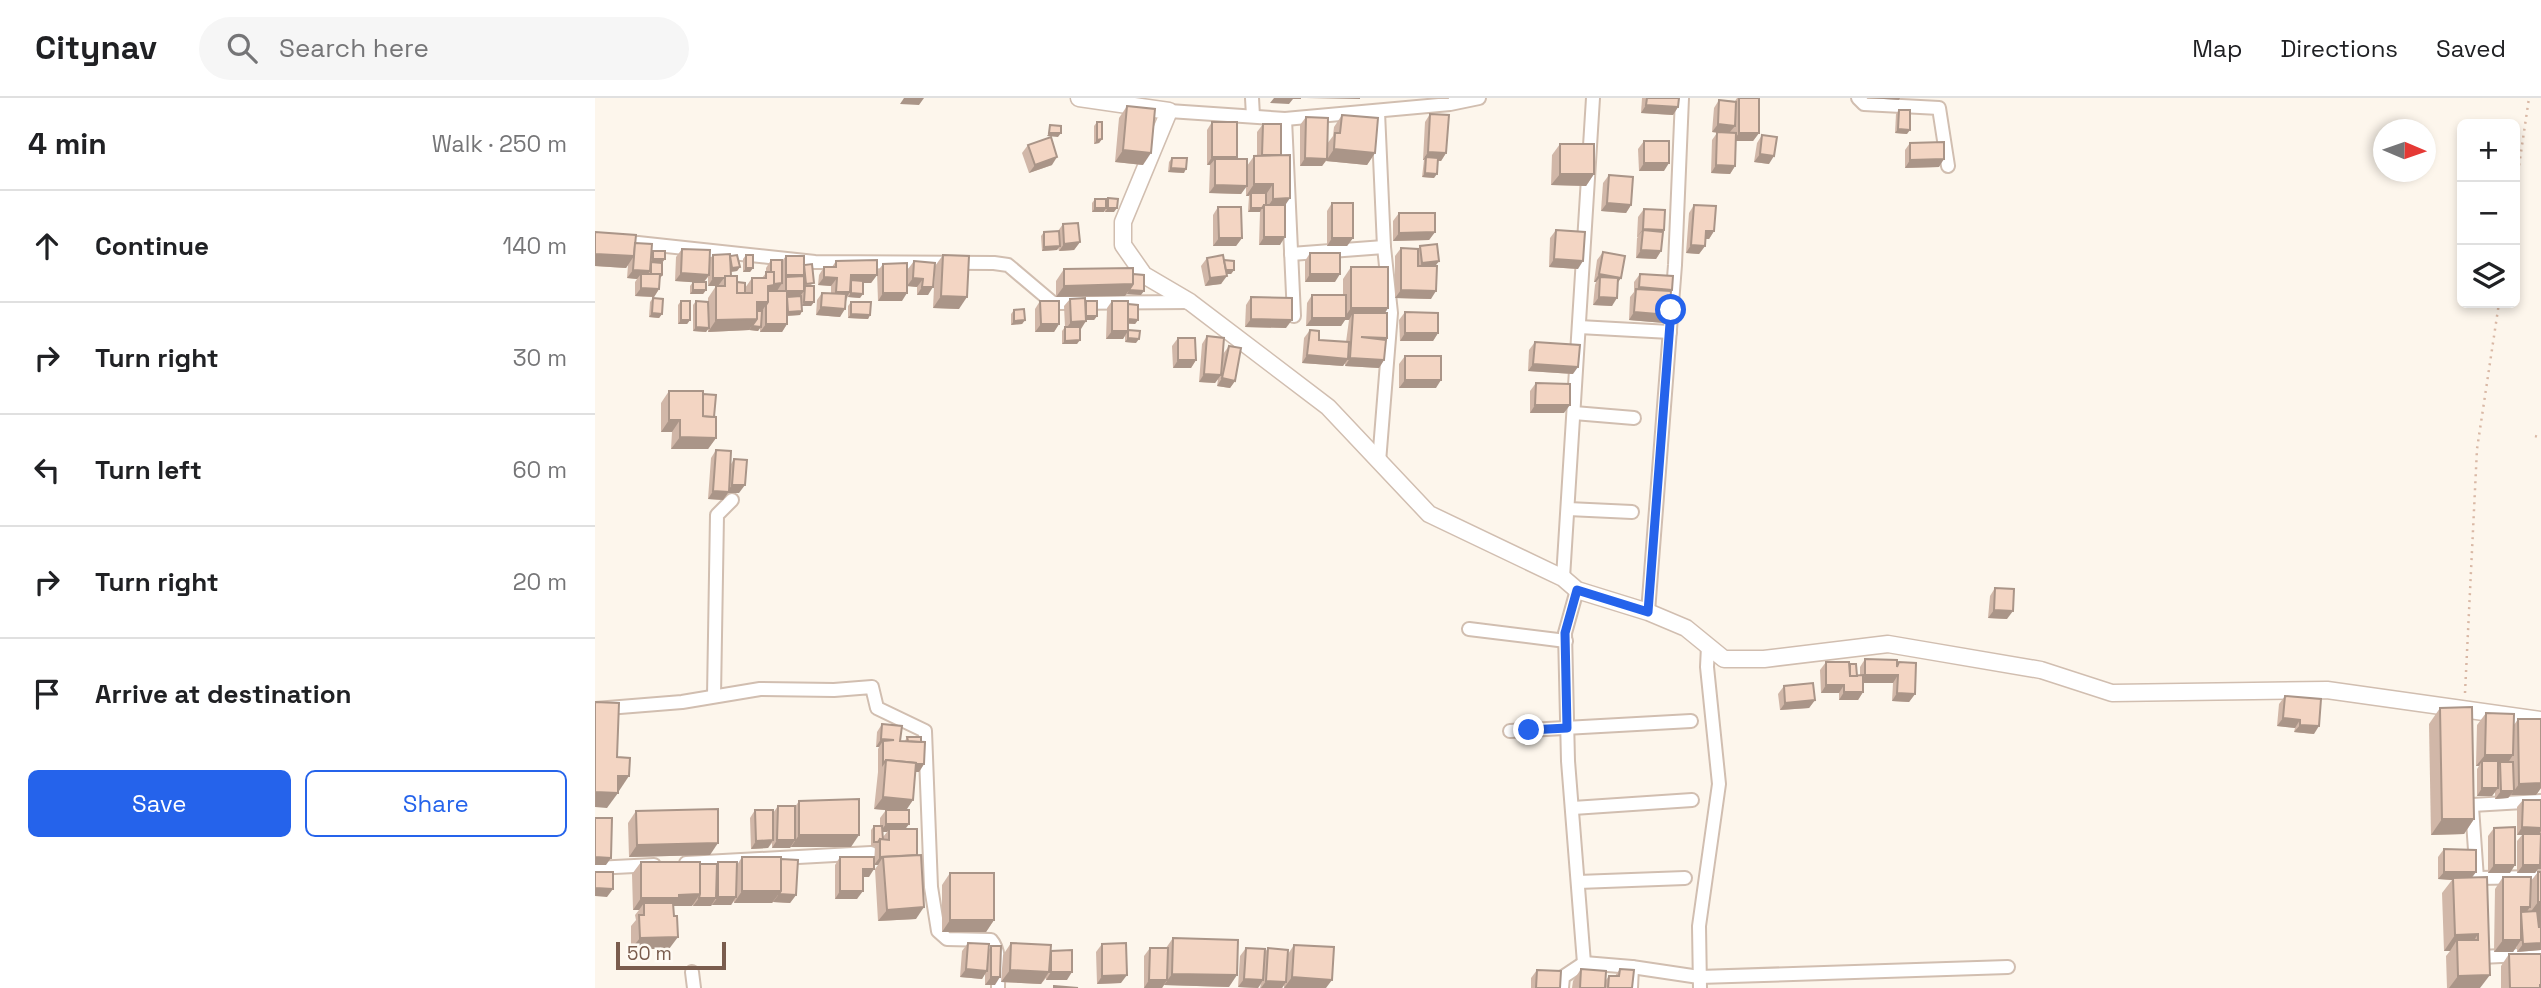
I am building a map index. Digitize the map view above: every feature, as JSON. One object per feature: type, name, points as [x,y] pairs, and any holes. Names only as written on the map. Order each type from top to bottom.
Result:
[{"type":"street","points":[[1252,98],[1253,116]]},
{"type":"street","points":[[1088,99],[1169,111],[1285,119],[1378,112],[1479,98]]},
{"type":"street","points":[[1563,578],[1593,98]]},
{"type":"street","points":[[1648,612],[1670,332],[1682,98]]},
{"type":"street","points":[[1857,98],[1864,104],[1939,107],[1948,166]]},
{"type":"street","points":[[1169,111],[1123,222],[1123,245],[1145,275],[1190,302],[1328,407],[1429,514],[1563,578],[1577,590],[1648,612],[1686,628],[1724,659],[1765,659],[1888,644],[2041,670],[2112,693],[2327,690],[2465,717],[2541,720]]},
{"type":"street","points":[[1378,112],[1384,247],[1391,313],[1379,462]]},
{"type":"street","points":[[1285,119],[1294,316]]},
{"type":"street","points":[[622,242],[815,262],[995,263],[1008,265],[1053,303],[1190,302]]},
{"type":"street","points":[[1291,254],[1384,247]]},
{"type":"street","points":[[1579,327],[1670,332]]},
{"type":"street","points":[[1574,413],[1634,418]]},
{"type":"street","points":[[714,696],[717,515],[731,500]]},
{"type":"street","points":[[1568,509],[1632,512]]},
{"type":"street","points":[[1577,590],[1565,633],[1567,728],[1584,963]]},
{"type":"street","points":[[1469,629],[1566,641]]},
{"type":"street","points":[[1699,982],[1699,926],[1719,784],[1707,667],[1708,646]]},
{"type":"street","points":[[595,709],[682,702],[760,689],[834,690],[872,687],[877,709],[925,731],[931,887],[938,931],[947,939],[991,940],[997,952],[998,988]]},
{"type":"street","points":[[1510,731],[1691,721]]},
{"type":"street","points":[[2478,903],[2471,799],[2541,801]]},
{"type":"street","points":[[1573,808],[1692,800]]},
{"type":"street","points":[[595,868],[871,853]]},
{"type":"street","points":[[2477,878],[2541,877]]},
{"type":"street","points":[[1578,882],[1685,878]]},
{"type":"street","points":[[2480,940],[2482,962],[2541,954]]},
{"type":"street","points":[[1562,988],[1563,978],[1584,963],[1632,967],[1699,982],[2008,967]]},
{"type":"street","points":[[1631,988],[1632,967]]},
{"type":"street","points":[[692,972],[694,988]]},
{"type":"path","points":[[2517,182],[2529,98]]},
{"type":"path","points":[[2465,717],[2477,449],[2497,308]]},
{"type":"path","points":[[2535,436],[2541,438]]},
{"type":"building","points":[[1647,98],[1679,98],[1678,107],[1646,105]]},
{"type":"building","points":[[1739,98],[1759,98],[1759,133],[1739,133]]},
{"type":"building","points":[[1719,100],[1736,102],[1735,126],[1718,124]]},
{"type":"building","points":[[1127,106],[1155,109],[1151,153],[1123,150]]},
{"type":"building","points":[[1899,110],[1910,110],[1910,130],[1898,129]]},
{"type":"building","points":[[1430,114],[1449,115],[1446,153],[1428,152]]},
{"type":"building","points":[[1342,115],[1378,118],[1375,153],[1334,149],[1335,133],[1340,133]]},
{"type":"building","points":[[1306,117],[1328,118],[1327,159],[1305,158]]},
{"type":"building","points":[[1097,122],[1102,122],[1102,139],[1097,140]]},
{"type":"building","points":[[1212,122],[1237,122],[1237,157],[1212,157]]},
{"type":"building","points":[[1263,124],[1281,124],[1281,155],[1262,155]]},
{"type":"building","points":[[1050,125],[1061,126],[1061,133],[1049,133]]},
{"type":"building","points":[[1717,132],[1736,133],[1735,166],[1716,165]]},
{"type":"building","points":[[1762,135],[1777,137],[1774,156],[1760,154]]},
{"type":"building","points":[[1051,137],[1057,157],[1035,165],[1028,145]]},
{"type":"building","points":[[1644,141],[1669,141],[1669,163],[1644,163]]},
{"type":"building","points":[[1944,142],[1944,159],[1910,160],[1910,143]]},
{"type":"building","points":[[1560,144],[1594,144],[1594,174],[1560,174]]},
{"type":"building","points":[[1290,155],[1290,198],[1273,199],[1273,184],[1254,184],[1254,156]]},
{"type":"building","points":[[1426,157],[1438,158],[1437,174],[1425,173]]},
{"type":"building","points":[[1172,158],[1187,158],[1186,169],[1171,168]]},
{"type":"building","points":[[1215,159],[1247,159],[1247,186],[1215,185]]},
{"type":"building","points":[[1609,175],[1633,177],[1631,205],[1607,203]]},
{"type":"building","points":[[1251,193],[1266,193],[1266,205],[1262,208],[1251,208]]},
{"type":"building","points":[[1108,198],[1118,199],[1117,208],[1108,208]]},
{"type":"building","points":[[1095,199],[1106,199],[1106,208],[1095,208]]},
{"type":"building","points":[[1332,203],[1353,203],[1353,238],[1332,238]]},
{"type":"building","points":[[1264,205],[1285,205],[1285,237],[1264,237]]},
{"type":"building","points":[[1694,205],[1716,206],[1714,231],[1706,231],[1705,246],[1691,245]]},
{"type":"building","points":[[1218,207],[1241,207],[1242,238],[1219,238]]},
{"type":"building","points":[[1644,209],[1665,210],[1664,230],[1643,229]]},
{"type":"building","points":[[1399,213],[1435,213],[1435,232],[1399,233]]},
{"type":"building","points":[[1078,223],[1080,242],[1064,244],[1063,224]]},
{"type":"building","points":[[1556,230],[1585,232],[1583,261],[1554,259]]},
{"type":"building","points":[[1643,230],[1663,232],[1661,251],[1641,250]]},
{"type":"building","points":[[1059,231],[1060,246],[1044,247],[1044,232]]},
{"type":"building","points":[[595,232],[636,235],[634,256],[595,254]]},
{"type":"building","points":[[635,243],[652,244],[650,271],[633,270]]},
{"type":"building","points":[[1437,244],[1439,261],[1422,263],[1420,246]]},
{"type":"building","points":[[1401,248],[1418,249],[1418,266],[1437,266],[1436,291],[1401,290]]},
{"type":"building","points":[[682,249],[710,250],[709,275],[681,273]]},
{"type":"building","points":[[653,251],[665,251],[665,259],[653,259]]},
{"type":"building","points":[[1603,252],[1625,256],[1621,278],[1599,274]]},
{"type":"building","points":[[1310,253],[1340,253],[1340,274],[1310,274]]},
{"type":"building","points":[[730,254],[731,276],[713,278],[713,255]]},
{"type":"building","points":[[737,255],[740,267],[732,268],[730,256]]},
{"type":"building","points":[[746,255],[753,255],[753,268],[746,268]]},
{"type":"building","points":[[943,255],[969,256],[967,297],[941,296]]},
{"type":"building","points":[[1223,255],[1227,276],[1210,278],[1207,258]]},
{"type":"building","points":[[786,256],[804,256],[804,275],[786,275]]},
{"type":"building","points":[[771,260],[782,260],[782,283],[774,284]]},
{"type":"building","points":[[877,260],[877,275],[851,275],[850,292],[836,292],[837,278],[824,277],[824,267],[836,267],[836,261]]},
{"type":"building","points":[[1224,260],[1234,261],[1234,270],[1226,270]]},
{"type":"building","points":[[914,261],[935,263],[933,287],[922,287],[923,279],[913,278]]},
{"type":"building","points":[[651,262],[662,263],[662,275],[651,274]]},
{"type":"building","points":[[907,263],[907,293],[883,293],[883,264]]},
{"type":"building","points":[[812,264],[814,283],[806,284],[804,265]]},
{"type":"building","points":[[1351,267],[1388,267],[1388,308],[1351,308]]},
{"type":"building","points":[[1133,268],[1133,284],[1064,286],[1064,269]]},
{"type":"building","points":[[766,272],[774,272],[774,285],[768,286],[768,302],[757,302],[757,319],[716,320],[716,286],[725,286],[725,276],[737,276],[737,293],[752,293],[752,278],[766,278]]},
{"type":"building","points":[[641,274],[660,274],[659,289],[641,288]]},
{"type":"building","points":[[1133,274],[1144,275],[1144,291],[1129,290],[1133,284]]},
{"type":"building","points":[[1640,274],[1673,276],[1672,290],[1639,287]]},
{"type":"building","points":[[804,276],[804,291],[786,291],[786,277]]},
{"type":"building","points":[[1600,277],[1618,278],[1617,298],[1599,297]]},
{"type":"building","points":[[851,280],[863,281],[863,294],[851,293]]},
{"type":"building","points":[[693,282],[706,282],[706,290],[693,290]]},
{"type":"building","points":[[737,282],[745,283],[745,293],[737,293]]},
{"type":"building","points":[[805,286],[814,286],[814,302],[804,302]]},
{"type":"building","points":[[1636,289],[1671,291],[1669,315],[1634,312]]},
{"type":"building","points":[[768,291],[787,291],[787,324],[766,324]]},
{"type":"building","points":[[822,293],[846,294],[845,309],[821,307]]},
{"type":"building","points":[[1312,295],[1346,295],[1346,318],[1312,318]]},
{"type":"building","points":[[801,296],[802,311],[788,312],[787,297]]},
{"type":"building","points":[[1251,297],[1292,298],[1292,320],[1251,319]]},
{"type":"building","points":[[653,298],[663,299],[662,314],[652,313]]},
{"type":"building","points":[[1085,298],[1086,321],[1071,322],[1070,299]]},
{"type":"building","points":[[681,301],[690,301],[690,320],[681,320]]},
{"type":"building","points":[[696,301],[708,302],[709,328],[696,327]]},
{"type":"building","points":[[1040,301],[1059,301],[1059,324],[1041,324]]},
{"type":"building","points":[[1086,301],[1097,301],[1097,316],[1086,316]]},
{"type":"building","points":[[1112,301],[1128,301],[1128,331],[1112,331]]},
{"type":"building","points":[[851,302],[871,302],[870,315],[851,314]]},
{"type":"building","points":[[1128,304],[1138,305],[1138,320],[1128,319]]},
{"type":"building","points":[[1024,309],[1025,320],[1014,321],[1014,310]]},
{"type":"building","points":[[757,311],[762,311],[761,327],[752,326],[757,319]]},
{"type":"building","points":[[1405,312],[1438,313],[1438,333],[1405,333]]},
{"type":"building","points":[[1353,313],[1387,313],[1387,338],[1361,337],[1386,340],[1384,360],[1350,358]]},
{"type":"building","points":[[1065,327],[1080,327],[1080,340],[1065,341]]},
{"type":"building","points":[[1128,330],[1140,331],[1139,339],[1128,338]]},
{"type":"building","points":[[1310,330],[1319,331],[1319,340],[1349,342],[1348,359],[1307,355]]},
{"type":"building","points":[[1207,336],[1224,338],[1221,375],[1204,374]]},
{"type":"building","points":[[1178,338],[1195,338],[1196,360],[1178,360]]},
{"type":"building","points":[[1535,342],[1580,345],[1578,367],[1533,364]]},
{"type":"building","points":[[1229,346],[1241,348],[1235,381],[1222,378]]},
{"type":"building","points":[[1405,356],[1441,356],[1441,380],[1405,380]]},
{"type":"building","points":[[1536,383],[1570,384],[1570,405],[1535,405]]},
{"type":"building","points":[[669,391],[703,391],[703,416],[716,417],[716,438],[680,437],[680,420],[669,420]]},
{"type":"building","points":[[703,394],[716,395],[714,417],[703,416]]},
{"type":"building","points":[[716,450],[731,451],[729,492],[713,491]]},
{"type":"building","points":[[734,459],[747,460],[745,485],[732,485]]},
{"type":"building","points":[[1995,588],[2014,589],[2013,611],[1994,610]]},
{"type":"building","points":[[1865,659],[1897,660],[1897,667],[1899,662],[1916,663],[1915,694],[1897,693],[1898,675],[1865,675]]},
{"type":"building","points":[[1826,662],[1849,662],[1850,676],[1863,675],[1863,692],[1844,692],[1844,685],[1826,685]]},
{"type":"building","points":[[1850,664],[1856,664],[1857,676],[1850,676]]},
{"type":"building","points":[[1813,683],[1815,700],[1785,703],[1784,686]]},
{"type":"building","points":[[2285,696],[2321,699],[2319,726],[2300,725],[2300,720],[2283,718]]},
{"type":"building","points":[[595,702],[619,703],[617,757],[630,758],[629,776],[618,776],[618,793],[595,792]]},
{"type":"building","points":[[2472,707],[2474,819],[2442,819],[2440,708]]},
{"type":"building","points":[[2486,713],[2514,714],[2513,755],[2485,755]]},
{"type":"building","points":[[2518,719],[2541,719],[2541,783],[2519,784]]},
{"type":"building","points":[[882,724],[902,726],[900,741],[925,742],[924,764],[886,760],[883,764],[883,741],[894,740],[881,739]]},
{"type":"building","points":[[907,737],[921,737],[921,742],[908,741]]},
{"type":"building","points":[[886,760],[916,763],[913,800],[883,797]]},
{"type":"building","points":[[2482,761],[2498,761],[2498,788],[2482,788]]},
{"type":"building","points":[[2500,762],[2513,762],[2514,791],[2501,791]]},
{"type":"building","points":[[859,799],[859,835],[799,835],[799,801]]},
{"type":"building","points":[[2523,800],[2541,800],[2541,828],[2522,827]]},
{"type":"building","points":[[778,806],[795,806],[795,840],[777,840]]},
{"type":"building","points":[[718,809],[718,843],[637,845],[636,811]]},
{"type":"building","points":[[755,810],[773,810],[773,840],[756,841]]},
{"type":"building","points":[[886,810],[909,810],[909,824],[886,824]]},
{"type":"building","points":[[595,818],[612,818],[611,858],[595,857]]},
{"type":"building","points":[[874,826],[882,826],[883,840],[874,842]]},
{"type":"building","points":[[2515,827],[2515,865],[2494,865],[2494,828]]},
{"type":"building","points":[[889,829],[917,829],[917,855],[880,857],[880,839],[889,840]]},
{"type":"building","points":[[2523,834],[2541,834],[2540,865],[2523,865]]},
{"type":"building","points":[[2444,849],[2476,850],[2476,872],[2444,872]]},
{"type":"building","points":[[921,855],[924,907],[887,910],[883,857]]},
{"type":"building","points":[[742,857],[781,857],[781,891],[742,891]]},
{"type":"building","points":[[840,857],[874,857],[874,869],[863,869],[863,891],[840,891]]},
{"type":"building","points":[[781,859],[798,860],[796,895],[779,894]]},
{"type":"building","points":[[641,862],[700,862],[700,894],[679,895],[679,898],[641,898]]},
{"type":"building","points":[[718,862],[737,862],[736,897],[718,897]]},
{"type":"building","points":[[700,864],[717,864],[716,898],[699,898]]},
{"type":"building","points":[[595,872],[613,872],[613,889],[595,888]]},
{"type":"building","points":[[2538,872],[2541,872],[2541,902],[2538,902]]},
{"type":"building","points":[[950,873],[994,873],[994,920],[950,920]]},
{"type":"building","points":[[2487,877],[2490,975],[2458,976],[2457,940],[2478,940],[2478,934],[2455,935],[2453,878]]},
{"type":"building","points":[[2503,877],[2531,877],[2530,907],[2521,907],[2521,940],[2503,940]]},
{"type":"building","points":[[644,903],[673,903],[678,937],[640,938],[639,915],[644,915]]},
{"type":"building","points":[[2539,910],[2541,943],[2523,944],[2521,912],[2537,911],[2539,928]]},
{"type":"building","points":[[1173,938],[1238,940],[1237,975],[1172,974]]},
{"type":"building","points":[[968,943],[989,944],[987,971],[966,969]]},
{"type":"building","points":[[1011,943],[1051,945],[1049,972],[1010,970]]},
{"type":"building","points":[[1126,943],[1127,975],[1102,976],[1102,944]]},
{"type":"building","points":[[1294,945],[1334,947],[1332,980],[1292,977]]},
{"type":"building","points":[[991,946],[1001,946],[1000,977],[991,977]]},
{"type":"building","points":[[1150,948],[1168,948],[1167,980],[1149,980]]},
{"type":"building","points":[[1246,948],[1265,949],[1263,980],[1244,979]]},
{"type":"building","points":[[1268,948],[1288,950],[1286,982],[1266,981]]},
{"type":"building","points":[[1072,950],[1072,972],[1051,972],[1051,951]]},
{"type":"building","points":[[2509,954],[2541,954],[2540,988],[2510,988]]},
{"type":"building","points":[[1581,969],[1606,971],[1605,988],[1580,988]]},
{"type":"building","points":[[1620,969],[1634,970],[1632,988],[1608,988],[1609,976],[1619,976]]},
{"type":"building","points":[[1537,970],[1561,971],[1560,988],[1536,988]]},
{"type":"route","points":[[1529,730],[1567,728],[1565,633],[1577,590],[1648,612],[1671,310]]}]
